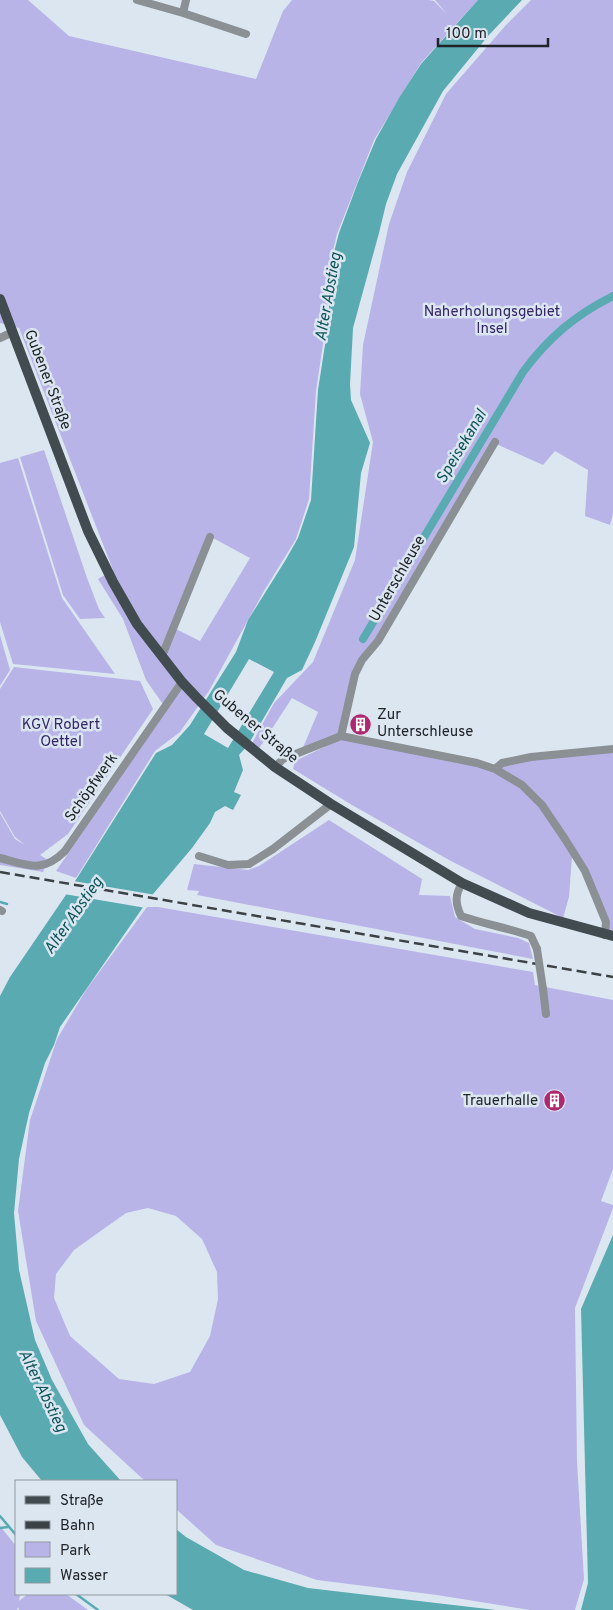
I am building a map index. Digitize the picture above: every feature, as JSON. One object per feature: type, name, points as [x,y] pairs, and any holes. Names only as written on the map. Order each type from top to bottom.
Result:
[{"type":"main road","name":"Gubener Straße","points":[[0,299],[88,531],[113,582],[137,624],[182,682],[197,698],[227,728],[275,767],[331,804],[462,883],[529,913],[609,936]]},
{"type":"street","points":[[137,0],[183,12],[246,34]]},
{"type":"street","points":[[183,12],[186,0]]},
{"type":"street","points":[[0,338],[13,332]]},
{"type":"street","name":"Unterschleuse","points":[[342,736],[355,674],[362,660],[378,641],[495,442]]},
{"type":"street","points":[[162,656],[210,537]]},
{"type":"street","name":"Schöpfwerk","points":[[0,858],[36,866],[47,865],[56,860],[65,851],[182,682]]},
{"type":"street","points":[[275,767],[283,759],[342,736],[477,763],[495,770],[522,785],[542,805],[565,838],[584,871],[601,908],[609,936]]},
{"type":"street","points":[[495,770],[502,763],[531,757],[613,749]]},
{"type":"street","points":[[199,856],[228,865],[249,864],[273,850],[331,804]]},
{"type":"street","points":[[462,883],[456,892],[456,905],[461,916],[512,929],[531,936],[537,949],[546,1014]]},
{"type":"green space","points":[[0,0],[28,0],[69,36],[256,79],[283,11],[292,0],[429,0],[434,1],[447,14],[435,0],[478,0],[421,63],[374,140],[337,234],[331,259],[325,331],[316,391],[309,499],[296,539],[264,591],[209,691],[180,732],[155,751],[76,878],[56,871],[167,710],[146,680],[123,619],[98,579],[113,570],[19,328],[0,323]],"holes":[[[213,538],[250,558],[200,641],[176,629]]]},
{"type":"green space","name":"Naherholungsgebiet Insel","points":[[531,0],[613,0],[613,514],[610,525],[585,516],[588,470],[555,451],[543,465],[494,443],[378,640],[361,658],[340,735],[302,750],[318,712],[292,698],[258,750],[251,745],[274,703],[313,662],[355,560],[373,442],[360,394],[363,345],[389,224],[407,172],[446,94],[506,25]]},
{"type":"green space","points":[[44,450],[87,578],[99,609],[105,618],[80,619],[63,595],[20,457]]},
{"type":"green space","points":[[18,458],[62,598],[115,674],[13,664],[0,622],[0,463]]},
{"type":"green space","points":[[0,635],[10,670],[0,686]]},
{"type":"green space","name":"KGV Robert Oettel","points":[[14,667],[140,681],[153,709],[68,834],[40,855],[48,860],[43,872],[0,865],[0,813],[15,839],[25,845],[15,837],[0,811],[0,689]]},
{"type":"green space","points":[[341,739],[470,763],[496,772],[521,786],[541,807],[572,856],[569,897],[563,918],[449,860],[293,769],[295,761]]},
{"type":"green space","points":[[613,750],[613,932],[608,932],[603,907],[545,804],[498,769],[503,764]]},
{"type":"green space","points":[[329,820],[422,879],[419,895],[450,896],[455,917],[475,929],[518,938],[529,943],[533,959],[197,895],[199,891],[187,890],[194,864],[248,870],[259,866]]},
{"type":"green space","points":[[147,907],[158,907],[533,972],[535,985],[613,1000],[613,1169],[601,1201],[613,1205],[613,1208],[575,1308],[577,1462],[584,1579],[575,1610],[530,1610],[437,1595],[317,1580],[216,1545],[178,1511],[178,1480],[144,1480],[84,1425],[36,1321],[18,1211],[30,1120],[57,1039],[86,990]],"holes":[[[148,1208],[176,1216],[202,1239],[217,1272],[218,1299],[210,1336],[190,1372],[154,1384],[119,1379],[70,1336],[54,1298],[56,1274],[74,1250],[126,1213]]]},
{"type":"green space","points":[[0,1526],[15,1545],[15,1595],[20,1595],[19,1601],[27,1595],[67,1595],[88,1610],[19,1610],[18,1607],[17,1610],[0,1610]]},
{"type":"water","name":"Alter Abstieg","points":[[478,0],[522,0],[488,36],[443,91],[397,174],[386,204],[353,328],[351,400],[370,443],[361,473],[354,547],[315,642],[302,670],[287,678],[248,745],[239,755],[243,770],[234,792],[241,795],[233,810],[225,806],[215,812],[210,823],[192,848],[148,900],[60,1027],[45,1063],[29,1113],[19,1159],[14,1213],[19,1270],[35,1340],[52,1380],[88,1444],[120,1480],[41,1480],[22,1457],[0,1415],[0,996],[10,977],[72,886],[156,753],[172,745],[190,725],[236,652],[248,620],[298,538],[311,500],[318,390],[327,332],[333,256],[339,233],[358,182],[376,139],[421,64]],"holes":[[[249,659],[274,672],[228,748],[204,734]]]},
{"type":"water","points":[[613,1235],[613,1610],[581,1610],[588,1583],[581,1309]]},
{"type":"water","points":[[178,1531],[244,1570],[308,1588],[496,1610],[193,1610],[167,1595],[178,1595]]},
{"type":"pier","points":[[73,881],[156,895],[146,908],[64,894]]},
{"type":"waterway","name":"Speisekanal","points":[[363,639],[523,372],[542,348],[563,328],[586,311],[613,296]]},
{"type":"waterway","points":[[0,902],[7,904]]},
{"type":"waterway","points":[[0,1516],[15,1534]]},
{"type":"waterway","points":[[0,1528],[8,1527]]},
{"type":"waterway","points":[[77,1595],[98,1610]]},
{"type":"railway","points":[[0,872],[613,977]]},
{"type":"place","name":"Zur Unterschleuse","points":[[361,724]]},
{"type":"place","name":"Trauerhalle","points":[[554,1101]]}]
